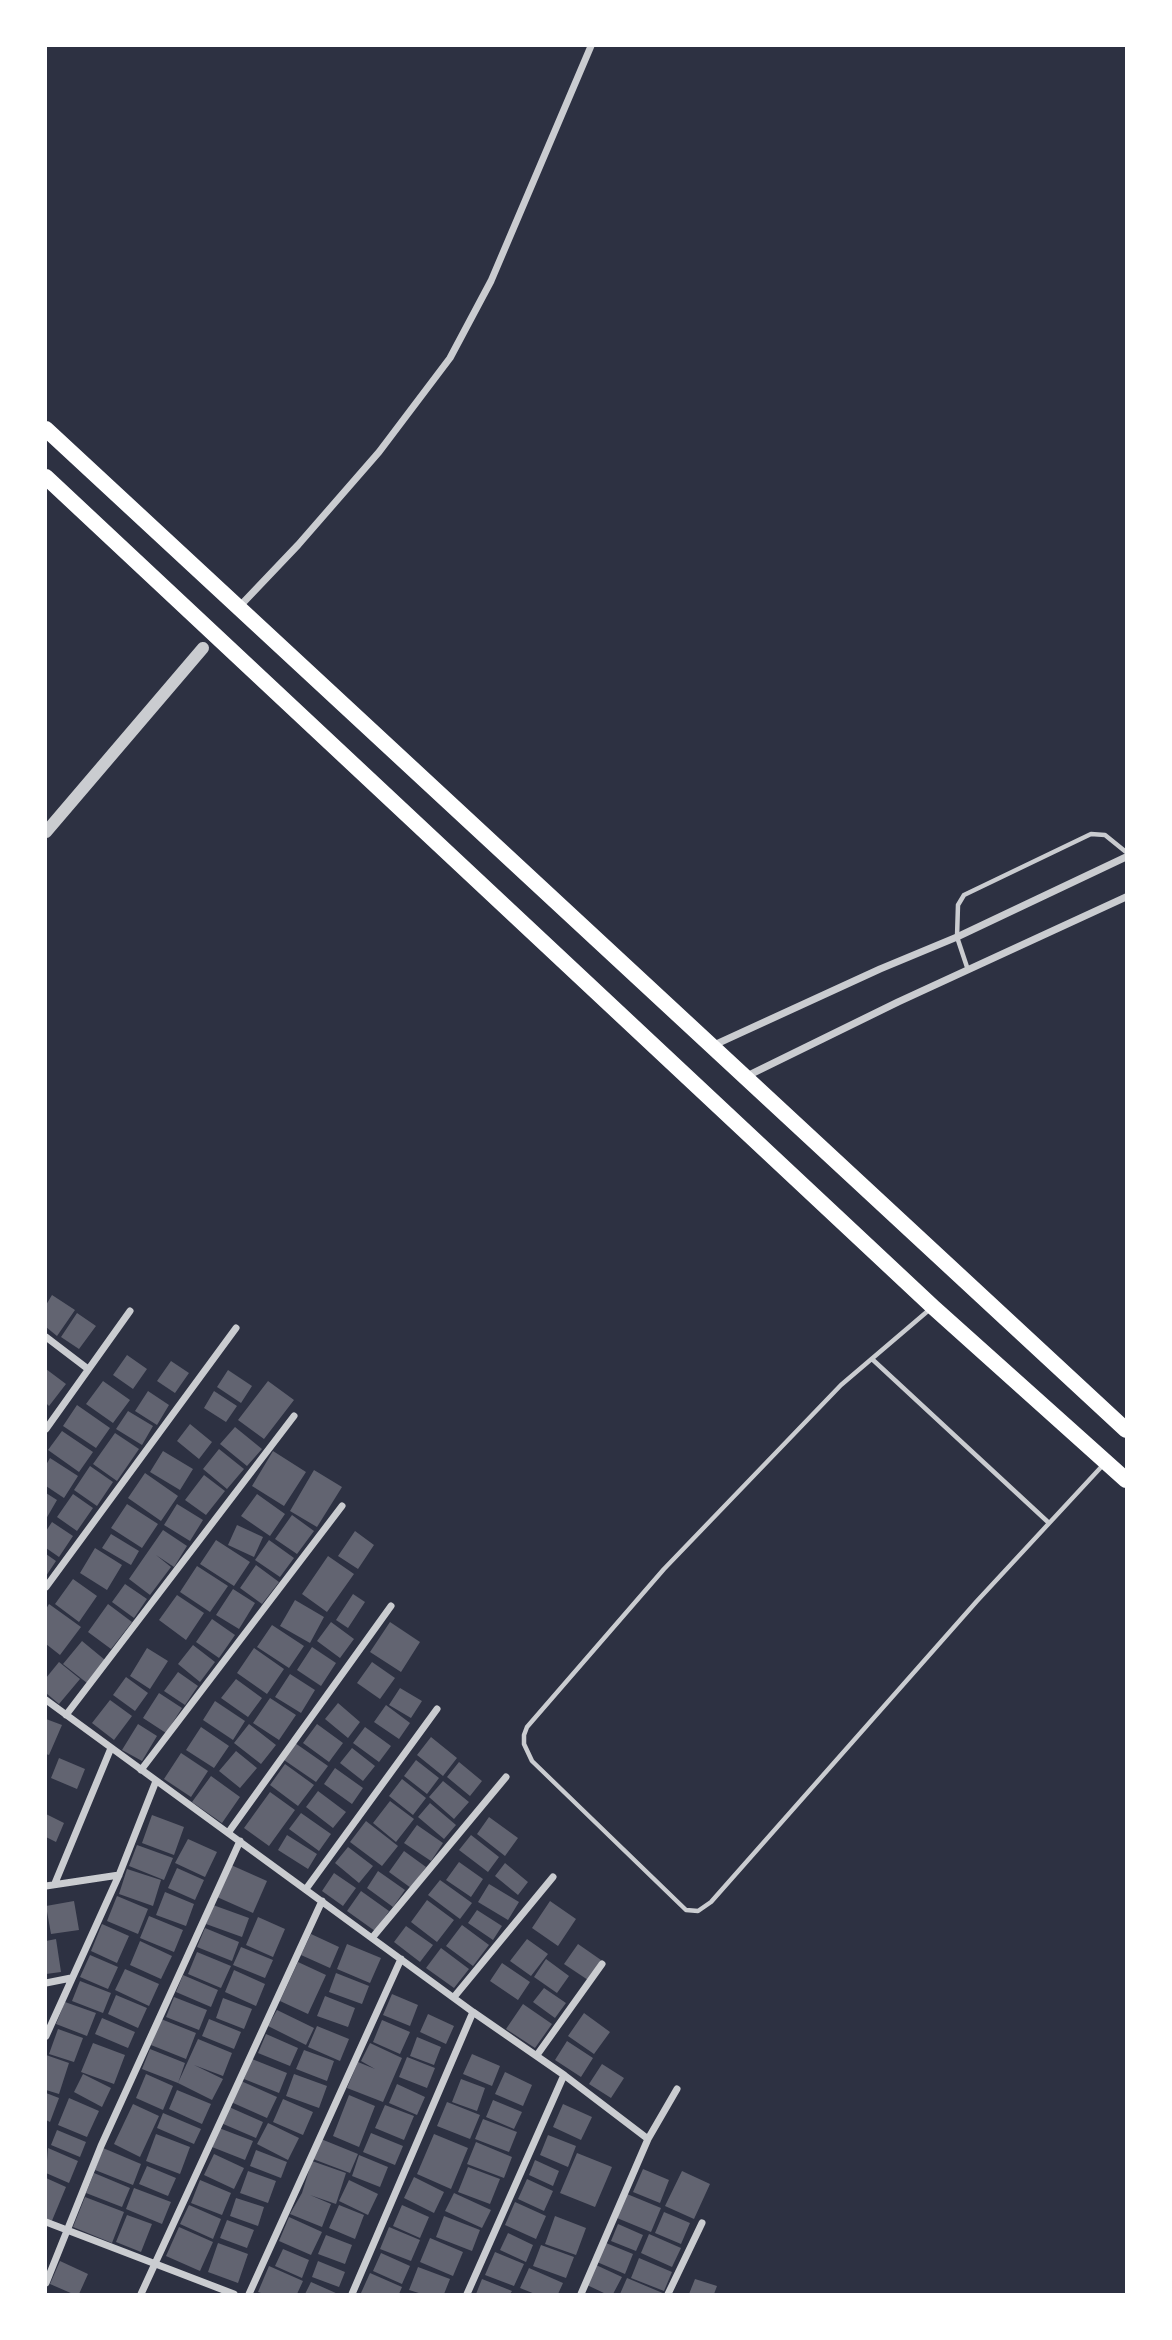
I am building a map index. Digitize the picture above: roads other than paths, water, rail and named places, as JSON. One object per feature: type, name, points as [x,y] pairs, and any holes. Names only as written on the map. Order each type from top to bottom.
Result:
[{"type":"highway","points":[[46,429],[1126,1430]]},
{"type":"highway","points":[[46,477],[933,1307],[1126,1480]]},
{"type":"street","points":[[239,608],[379,452],[450,358],[491,281],[591,46]]},
{"type":"street","points":[[46,832],[214,635]]},
{"type":"street","points":[[711,1046],[957,937],[1126,854]]},
{"type":"street","points":[[745,1077],[898,1002],[1126,897]]},
{"type":"street","points":[[46,1429],[130,1311]]},
{"type":"street","points":[[46,1587],[236,1328]]},
{"type":"street","points":[[46,1336],[88,1369]]},
{"type":"street","points":[[66,1715],[294,1416]]},
{"type":"street","points":[[141,1770],[342,1506]]},
{"type":"street","points":[[228,1833],[391,1606]]},
{"type":"street","points":[[46,1700],[473,2012],[537,2055],[648,2139]]},
{"type":"street","points":[[306,1889],[437,1709]]},
{"type":"street","points":[[55,1883],[111,1748]]},
{"type":"street","points":[[372,1938],[506,1777]]},
{"type":"street","points":[[46,2036],[119,1875],[156,1781]]},
{"type":"street","points":[[46,2283],[101,2146],[240,1842]]},
{"type":"street","points":[[46,1886],[119,1875]]},
{"type":"street","points":[[454,1997],[553,1877]]},
{"type":"street","points":[[141,2294],[322,1900]]},
{"type":"street","points":[[249,2294],[401,1959]]},
{"type":"street","points":[[537,2055],[602,1964]]},
{"type":"street","points":[[46,1983],[71,1978]]},
{"type":"street","points":[[352,2294],[473,2012]]},
{"type":"street","points":[[467,2294],[564,2075]]},
{"type":"street","points":[[581,2294],[648,2139],[677,2089]]},
{"type":"street","points":[[46,2222],[234,2294]]},
{"type":"street","points":[[668,2294],[702,2223]]},
{"type":"lane","points":[[968,971],[957,937],[958,905],[964,895],[1091,834],[1105,835],[1126,854]]},
{"type":"lane","points":[[933,1307],[841,1385],[664,1569],[527,1727],[524,1744],[532,1761],[686,1910],[698,1911],[711,1902],[968,1611],[1107,1461]]},
{"type":"lane","points":[[872,1359],[1049,1523]]}]
